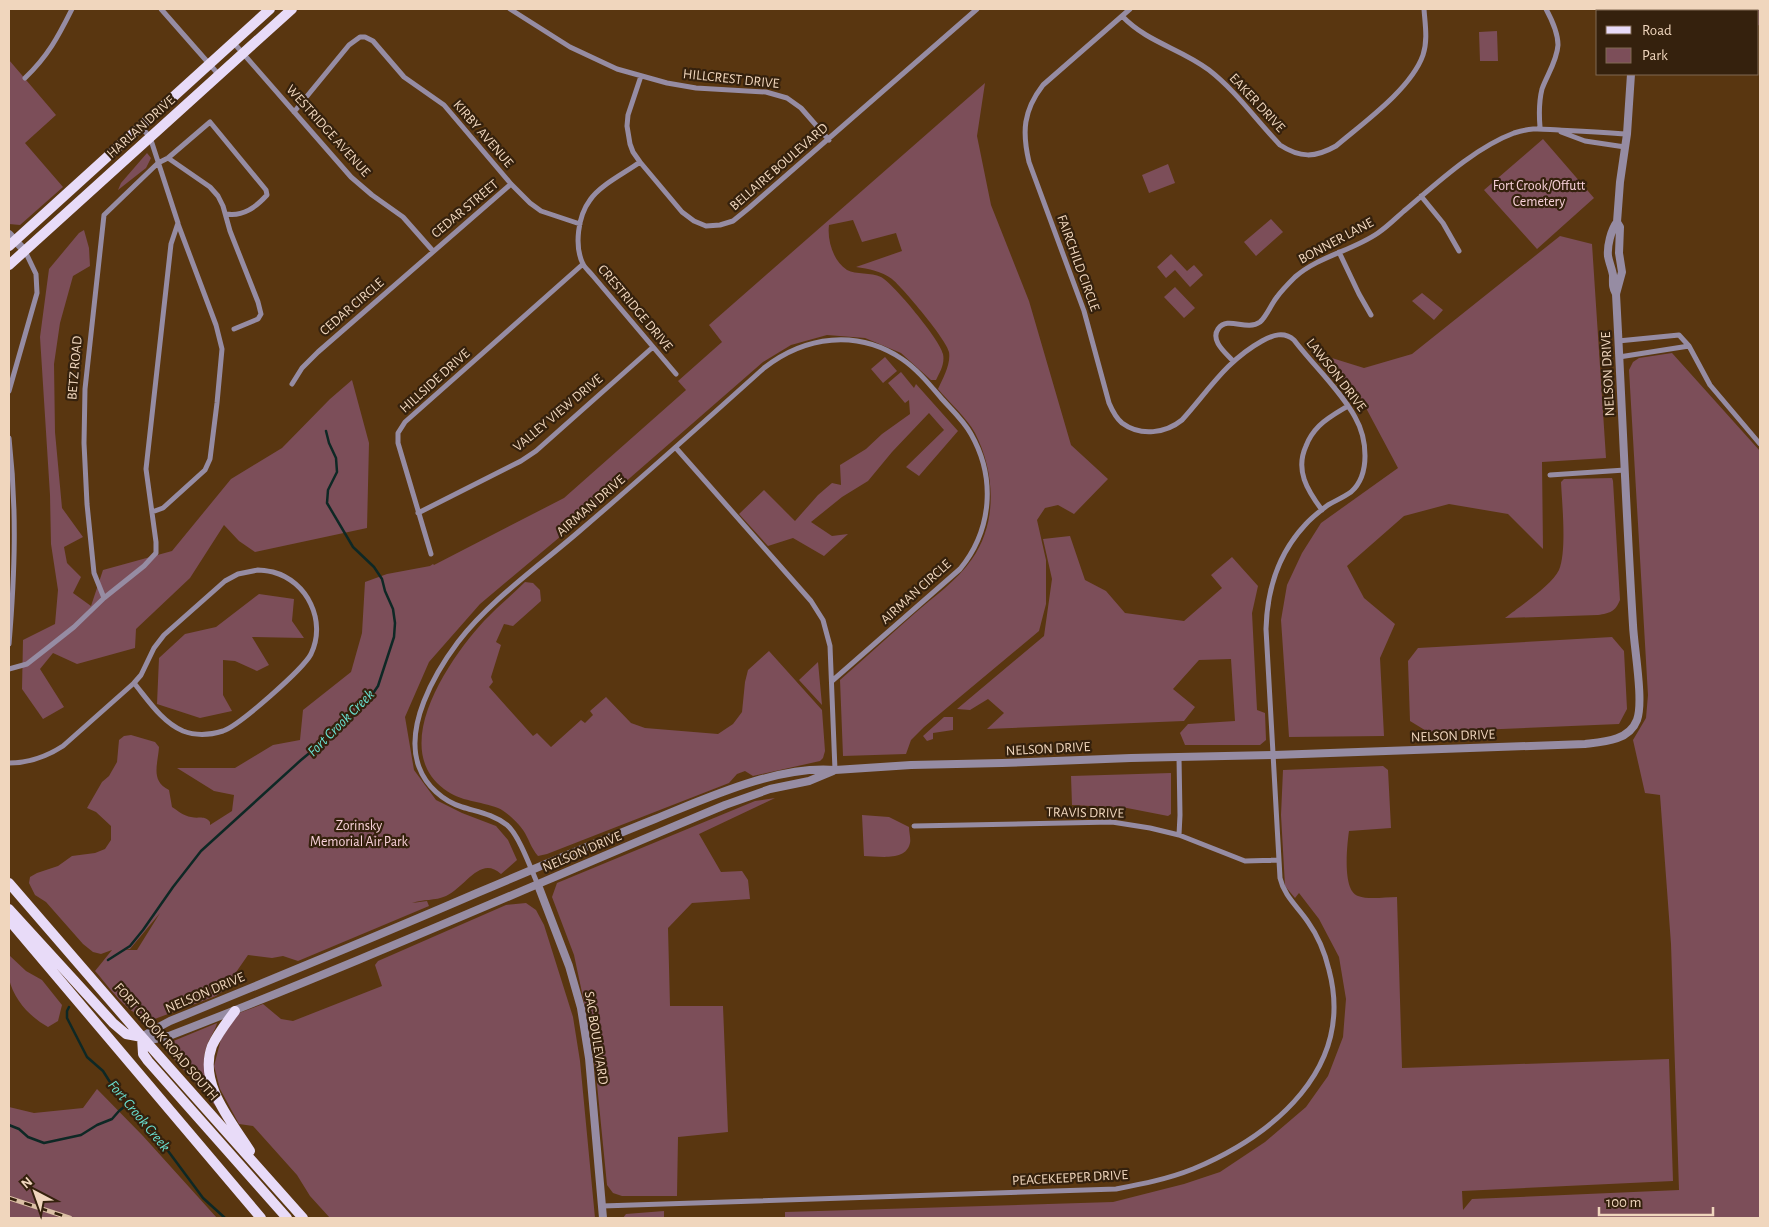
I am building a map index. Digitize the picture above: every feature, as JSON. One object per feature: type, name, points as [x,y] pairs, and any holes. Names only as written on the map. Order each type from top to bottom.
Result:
[{"type":"main road","name":"HARLAN DRIVE","points":[[10,242],[270,9]]},
{"type":"main road","name":"HARLAN DRIVE","points":[[9,266],[292,9]]},
{"type":"main road","name":"FORT CROOK ROAD SOUTH","points":[[9,884],[302,1218]]},
{"type":"main road","points":[[9,909],[113,1023],[126,1034],[142,1037],[143,1054],[148,1061],[287,1218]]},
{"type":"main road","points":[[9,920],[226,1179],[261,1218]]},
{"type":"main road","points":[[235,1011],[223,1026],[212,1048],[209,1064],[210,1080],[225,1112],[266,1177]]},
{"type":"street","points":[[25,78],[41,63],[72,9]]},
{"type":"street","points":[[161,9],[219,75]]},
{"type":"street","name":"HILLCREST DRIVE","points":[[510,9],[570,47],[617,69],[667,83],[696,88],[766,92],[782,96],[800,108],[828,140]]},
{"type":"street","name":"BELLAIRE BOULEVARD","points":[[640,76],[628,115],[627,126],[633,152],[682,212],[694,222],[706,226],[720,225],[733,221],[976,9]]},
{"type":"street","name":"FAIRCHILD CIRCLE","points":[[1130,9],[1054,74],[1035,95],[1025,124],[1024,141],[1029,162],[1084,311],[1109,403],[1114,414],[1122,422],[1141,431],[1153,432],[1174,427],[1233,360]]},
{"type":"street","name":"EAKER DRIVE","points":[[1122,16],[1132,27],[1147,37],[1184,54],[1209,70],[1228,87],[1280,144],[1287,149],[1306,156],[1324,152],[1336,146],[1404,85],[1416,70],[1423,53],[1426,31],[1424,9]]},
{"type":"street","points":[[1540,127],[1542,90],[1556,56],[1558,45],[1554,23],[1546,9]]},
{"type":"street","name":"KIRBY AVENUE","points":[[294,112],[350,45],[355,40],[365,37],[373,41],[404,77],[444,105],[511,184],[542,211],[580,224]]},
{"type":"street","name":"WESTRIDGE AVENUE","points":[[233,42],[352,178],[403,217],[433,251]]},
{"type":"street","name":"NELSON DRIVE","points":[[142,1037],[155,1028],[531,869],[690,805],[738,787],[806,771],[912,765],[1585,744],[1611,740],[1626,734],[1637,720],[1640,703],[1633,627],[1616,294],[1613,288],[1613,274],[1608,254],[1614,227],[1617,222],[1631,75]]},
{"type":"street","name":"NELSON DRIVE","points":[[1630,91],[1636,75]]},
{"type":"street","points":[[158,163],[168,158],[210,122],[266,190],[267,195],[259,204],[247,212],[232,215],[226,214]]},
{"type":"street","points":[[140,126],[150,137],[178,223],[216,325],[222,349],[210,459],[205,470],[163,508],[152,512]]},
{"type":"street","name":"BONNER LANE","points":[[1233,360],[1218,345],[1216,337],[1218,329],[1225,324],[1254,325],[1262,320],[1278,295],[1295,277],[1312,265],[1359,244],[1378,233],[1467,160],[1500,140],[1514,133],[1540,127],[1556,130],[1626,134]]},
{"type":"street","name":"BONNER LANE","points":[[1556,130],[1585,141],[1625,147]]},
{"type":"street","points":[[168,158],[210,187],[218,196],[226,214],[258,302],[260,314],[258,319],[234,329]]},
{"type":"street","name":"CRESTRIDGE DRIVE","points":[[640,162],[605,186],[590,200],[580,224],[579,243],[583,264],[676,374]]},
{"type":"street","name":"BETZ ROAD","points":[[104,598],[94,572],[87,504],[84,443],[85,390],[104,214],[158,163]]},
{"type":"street","name":"CEDAR STREET","points":[[433,251],[511,184]]},
{"type":"street","points":[[1422,196],[1443,223],[1459,251]]},
{"type":"street","points":[[9,668],[27,664],[74,627],[104,598],[144,566],[156,553],[146,469],[171,244],[178,223]]},
{"type":"street","points":[[9,391],[36,293],[36,274],[25,251],[10,242]]},
{"type":"street","name":"CEDAR CIRCLE","points":[[292,384],[302,368],[318,352],[433,251]]},
{"type":"street","points":[[1339,252],[1371,315]]},
{"type":"street","name":"HILLSIDE DRIVE","points":[[431,554],[398,443],[398,433],[405,422],[583,264]]},
{"type":"street","name":"LAWSON DRIVE","points":[[1233,360],[1248,349],[1269,338],[1281,334],[1289,335],[1356,418],[1364,442],[1364,462],[1358,482],[1351,491],[1322,510]]},
{"type":"street","points":[[1618,341],[1679,335],[1689,346],[1710,385],[1760,444]]},
{"type":"street","name":"AIRMAN CIRCLE","points":[[676,448],[764,368],[781,356],[794,349],[813,343],[837,340],[856,341],[874,345],[903,359],[932,388],[970,433],[985,469],[988,494],[988,504],[982,529],[972,552],[960,569],[832,682]]},
{"type":"street","name":"VALLEY VIEW DRIVE","points":[[418,513],[521,461],[536,451],[653,346]]},
{"type":"street","points":[[1619,357],[1689,346]]},
{"type":"street","points":[[1274,755],[1266,629],[1269,594],[1277,570],[1288,547],[1306,524],[1322,510],[1304,483],[1301,470],[1302,456],[1313,432],[1348,406]]},
{"type":"street","points":[[9,438],[14,493],[15,550],[9,644]]},
{"type":"street","points":[[676,448],[793,579],[819,612],[829,639],[835,770]]},
{"type":"street","name":"AIRMAN DRIVE","points":[[531,869],[514,834],[508,826],[488,814],[451,802],[440,795],[423,777],[414,748],[417,722],[436,677],[447,658],[479,618],[676,448]]},
{"type":"street","points":[[1550,474],[1625,470]]},
{"type":"street","points":[[9,763],[30,761],[51,754],[63,746],[142,675],[154,648],[164,635],[225,581],[238,574],[258,570],[274,572],[301,588],[310,599],[316,615],[317,627],[311,653],[302,666],[239,723],[225,730],[208,735],[196,734],[175,727],[168,723],[134,683]]},
{"type":"street","name":"PEACEKEEPER DRIVE","points":[[602,1206],[1107,1190],[1162,1179],[1207,1162],[1260,1132],[1297,1100],[1318,1071],[1330,1037],[1333,1016],[1333,991],[1323,951],[1309,923],[1283,890],[1280,878],[1274,755]]},
{"type":"street","points":[[1179,757],[1179,835]]},
{"type":"street","name":"NELSON DRIVE","points":[[142,1037],[155,1039],[169,1036],[235,1011],[726,805],[770,789],[808,781],[835,770]]},
{"type":"street","name":"TRAVIS DRIVE","points":[[914,826],[1112,822],[1179,835],[1245,861],[1279,860]]},
{"type":"street","name":"SAC BOULEVARD","points":[[531,869],[569,966],[581,1008],[588,1058],[603,1218]]},
{"type":"green space","points":[[1760,9],[1760,26],[1759,10],[1680,10]]},
{"type":"green space","points":[[1497,31],[1498,61],[1480,61],[1479,32]]},
{"type":"green space","points":[[9,60],[56,115],[25,143],[63,187],[20,225],[9,224]]},
{"type":"green space","name":"Zorinsky Memorial Air Park","points":[[985,83],[977,136],[991,205],[1029,301],[1071,445],[1108,479],[1074,514],[1058,505],[1045,508],[1037,520],[1046,560],[1046,604],[1039,631],[924,727],[911,740],[906,754],[843,756],[840,680],[952,582],[966,567],[980,545],[986,529],[991,497],[987,464],[975,433],[963,416],[938,389],[949,361],[949,352],[941,337],[924,314],[892,279],[879,272],[856,267],[902,251],[896,233],[862,242],[853,220],[829,225],[832,250],[842,266],[851,272],[877,275],[887,281],[916,313],[934,337],[943,354],[942,368],[936,380],[931,380],[901,353],[865,338],[827,335],[791,345],[763,362],[623,484],[480,604],[429,662],[405,717],[414,770],[436,800],[462,813],[496,826],[508,840],[517,860],[501,874],[493,869],[486,868],[480,870],[446,896],[412,903],[427,901],[429,906],[298,961],[283,956],[272,958],[248,955],[223,991],[216,996],[152,1020],[135,1013],[95,971],[112,950],[101,954],[93,952],[83,944],[46,902],[35,895],[29,883],[30,877],[58,866],[72,856],[95,853],[105,849],[111,840],[111,826],[96,812],[87,808],[102,782],[109,776],[117,762],[119,740],[124,736],[131,735],[155,742],[159,747],[157,777],[159,782],[169,790],[172,807],[181,813],[194,818],[206,819],[210,822],[210,825],[232,811],[234,795],[214,791],[177,768],[235,768],[273,745],[300,740],[303,710],[351,672],[362,633],[365,582],[387,574],[434,565],[564,498],[686,390],[678,381],[722,342],[709,325]],"holes":[[[160,913],[137,950],[123,950],[130,949]]]},
{"type":"green space","name":"Fort Crook/Offutt Cemetery","points":[[1543,139],[1594,198],[1537,249],[1484,190]]},
{"type":"green space","points":[[147,153],[151,158],[146,168],[118,190],[121,183]]},
{"type":"green space","points":[[1168,164],[1175,183],[1149,193],[1142,175]]},
{"type":"green space","points":[[1271,219],[1283,232],[1256,256],[1244,242]]},
{"type":"green space","points":[[84,230],[89,248],[90,266],[73,276],[60,323],[54,364],[55,432],[62,508],[83,537],[64,547],[67,563],[81,577],[73,593],[91,606],[103,570],[172,551],[231,479],[282,448],[330,399],[352,380],[369,443],[367,528],[255,552],[239,541],[224,525],[190,578],[136,629],[135,648],[77,664],[53,653],[40,669],[64,707],[43,719],[22,689],[23,640],[55,624],[58,590],[51,544],[50,495],[40,337],[49,269],[79,233]]},
{"type":"green space","points":[[1560,236],[1592,244],[1606,458],[1542,462],[1543,549],[1508,514],[1449,504],[1404,516],[1347,566],[1364,598],[1395,624],[1380,658],[1384,736],[1289,737],[1281,620],[1287,585],[1302,553],[1321,523],[1398,468],[1358,393],[1319,354],[1364,368],[1412,354]]},
{"type":"green space","points":[[1171,254],[1187,271],[1194,265],[1203,275],[1190,287],[1175,270],[1166,278],[1157,267]]},
{"type":"green space","points":[[1175,287],[1195,308],[1184,318],[1164,297]]},
{"type":"green space","points":[[1422,293],[1443,310],[1434,320],[1412,301]]},
{"type":"green space","points":[[1672,353],[1760,451],[1760,1218],[785,1218],[785,1212],[1113,1202],[1184,1184],[1220,1172],[1265,1142],[1306,1107],[1328,1076],[1343,1037],[1346,999],[1339,957],[1319,919],[1299,893],[1295,898],[1285,886],[1281,815],[1283,770],[1383,766],[1388,770],[1391,828],[1349,831],[1347,867],[1350,886],[1358,896],[1372,898],[1397,897],[1402,1068],[1669,1059],[1673,1181],[1462,1191],[1463,1210],[1472,1199],[1679,1190],[1671,944],[1660,795],[1645,793],[1633,740],[1646,718],[1648,695],[1629,370],[1633,362],[1639,358]]},
{"type":"green space","points":[[885,357],[897,371],[883,383],[871,369]]},
{"type":"green space","points":[[901,372],[914,388],[916,384],[958,431],[919,476],[906,467],[944,430],[929,413],[868,481],[842,497],[811,522],[832,536],[848,534],[824,556],[793,538],[768,546],[739,514],[764,490],[795,521],[818,495],[832,483],[841,485],[840,465],[866,449],[882,434],[910,414],[909,400],[905,403],[888,383]]},
{"type":"green space","points":[[1612,478],[1620,600],[1616,607],[1609,613],[1598,615],[1505,618],[1543,589],[1559,570],[1563,551],[1561,482],[1564,479]]},
{"type":"green space","points":[[1070,536],[1085,580],[1106,591],[1125,613],[1184,621],[1222,588],[1211,575],[1232,557],[1258,586],[1252,613],[1257,710],[1265,713],[1266,740],[1260,745],[1185,745],[1180,733],[1188,724],[1235,721],[1231,659],[1199,660],[1173,689],[1195,707],[1184,721],[987,729],[1004,713],[988,699],[970,710],[957,709],[1044,636],[1052,579],[1043,539]]},
{"type":"green space","points":[[525,582],[533,583],[540,590],[541,601],[513,626],[504,624],[496,642],[501,645],[491,677],[493,682],[489,687],[533,736],[537,733],[551,747],[581,720],[585,723],[593,715],[590,711],[606,697],[631,723],[645,728],[718,734],[733,724],[742,712],[748,670],[769,651],[822,710],[825,751],[823,758],[820,761],[753,776],[745,771],[737,774],[729,783],[538,856],[523,830],[505,812],[498,808],[457,796],[444,789],[428,771],[422,750],[423,727],[430,703],[442,679],[470,637]]},
{"type":"green space","points":[[259,594],[294,599],[292,621],[304,638],[252,637],[269,665],[257,671],[235,661],[223,660],[223,695],[232,711],[200,718],[157,704],[159,658],[185,634],[216,627]]},
{"type":"green space","points":[[1612,637],[1624,651],[1627,709],[1619,724],[1428,732],[1410,721],[1408,661],[1418,648]]},
{"type":"green space","points":[[818,662],[822,705],[799,680]]},
{"type":"green space","points":[[944,717],[953,717],[953,730],[933,733],[933,739],[927,741],[923,736]]},
{"type":"green space","points":[[1171,773],[1171,814],[1168,816],[1127,808],[1072,805],[1071,776]]},
{"type":"green space","points":[[775,798],[699,834],[721,872],[742,871],[748,880],[750,899],[692,903],[668,928],[670,1006],[723,1006],[728,1132],[678,1137],[677,1196],[622,1196],[613,1193],[607,1185],[593,1044],[574,955],[552,897],[557,883],[755,801]]},
{"type":"green space","points":[[862,815],[889,817],[909,827],[910,841],[907,849],[903,853],[891,857],[864,856]]},
{"type":"green space","points":[[526,903],[536,910],[544,925],[573,1017],[580,1061],[595,1218],[330,1218],[310,1196],[297,1175],[253,1126],[239,1124],[220,1089],[214,1066],[221,1039],[239,1013],[263,1004],[281,1019],[293,1021],[382,986],[375,965],[378,961],[506,905]]},
{"type":"green space","points":[[9,955],[26,971],[42,980],[62,1005],[58,1021],[48,1027],[29,1013],[19,1001],[9,979]]},
{"type":"green space","points":[[217,1023],[207,1045],[204,1062],[209,1088],[221,1112],[171,1056],[167,1045]]},
{"type":"green space","points":[[97,1089],[143,1136],[217,1218],[9,1218],[9,1107],[34,1113],[83,1108]]},
{"type":"green space","points":[[664,1211],[664,1218],[623,1218],[626,1214]]},
{"type":"waterway","name":"Fort Crook Creek","points":[[108,960],[130,946],[201,851],[301,760],[348,721],[367,702],[378,686],[394,637],[393,609],[382,579],[374,567],[353,547],[327,503],[328,490],[337,472],[336,458],[326,431]]},
{"type":"waterway","name":"Fort Crook Creek","points":[[69,1007],[67,1018],[87,1057],[103,1071],[115,1090],[130,1102],[203,1198],[225,1218]]},
{"type":"waterway","points":[[9,1125],[19,1129],[28,1137],[44,1143],[81,1135],[97,1125],[112,1119],[130,1102]]},
{"type":"railway","points":[[9,1198],[70,1218]]}]
